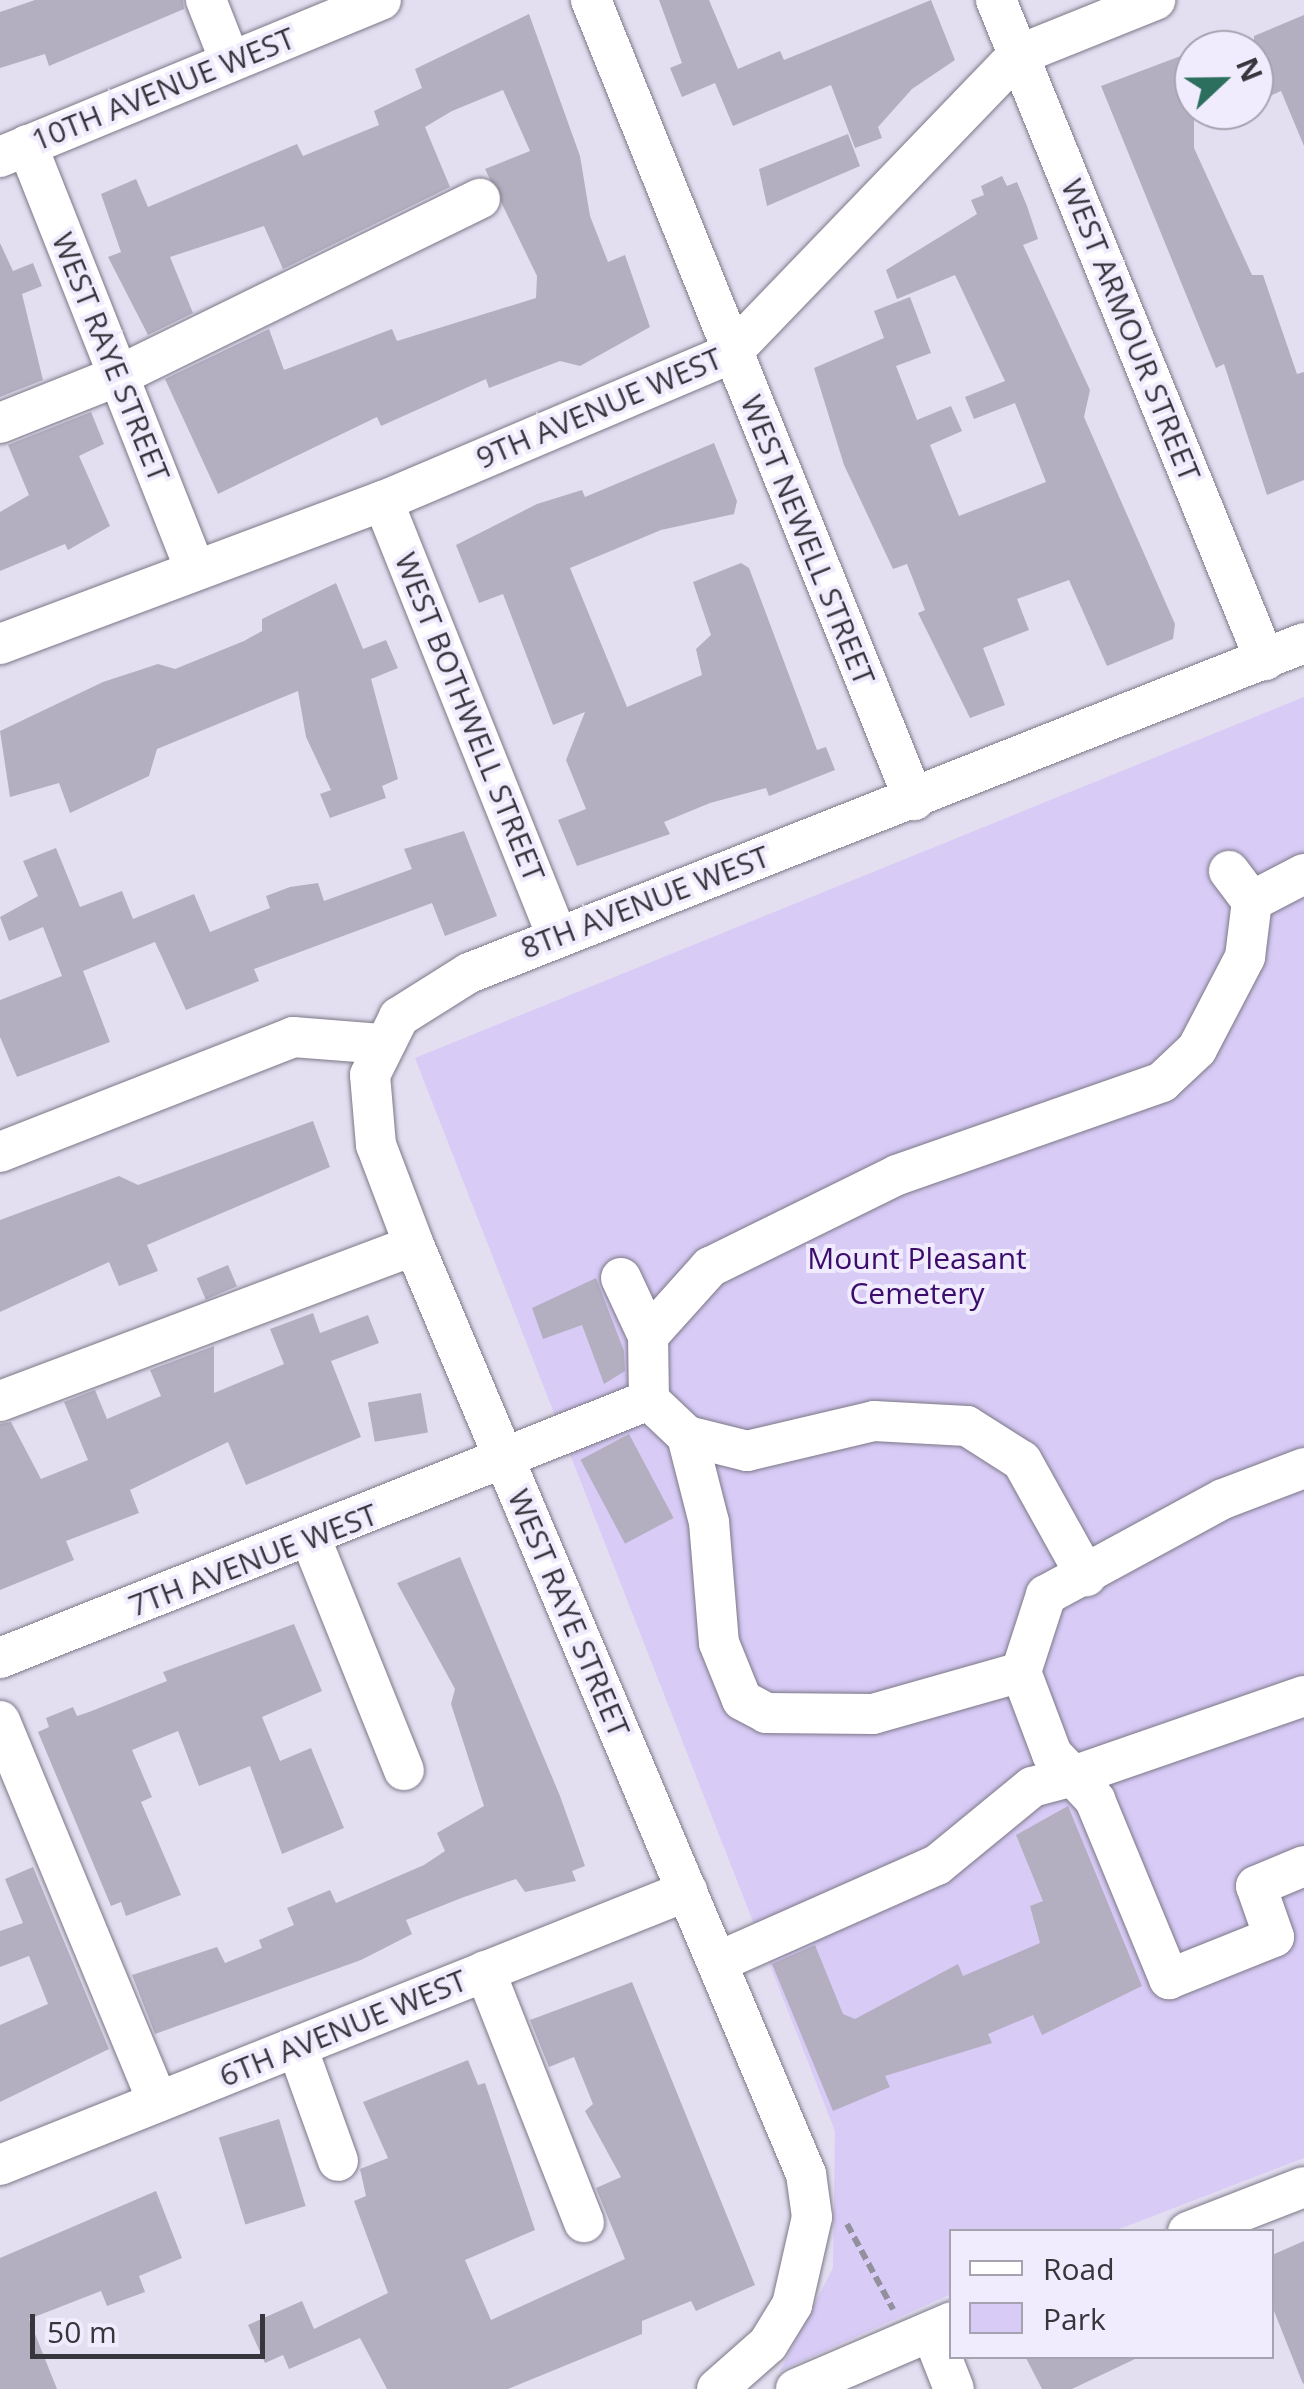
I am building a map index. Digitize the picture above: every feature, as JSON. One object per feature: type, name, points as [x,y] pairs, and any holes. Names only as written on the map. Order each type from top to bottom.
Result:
[{"type":"street","points":[[206,0],[230,61]]},
{"type":"street","name":"10TH AVENUE WEST","points":[[13,151],[381,0]]},
{"type":"street","name":"WEST NEWELL STREET","points":[[590,0],[914,800]]},
{"type":"street","name":"WEST ARMOUR STREET","points":[[996,0],[1266,660]]},
{"type":"street","name":"9TH AVENUE WEST","points":[[0,644],[383,502],[731,353],[1018,55],[1155,0]]},
{"type":"street","name":"WEST RAYE STREET","points":[[13,151],[118,376],[195,569]]},
{"type":"street","points":[[0,424],[118,376],[480,199]]},
{"type":"street","name":"WEST BOTHWELL STREET","points":[[383,502],[556,934]]},
{"type":"street","name":"8TH AVENUE WEST","points":[[381,1044],[430,993],[556,934],[914,800],[1304,644]]},
{"type":"street","points":[[648,1336],[710,1268],[790,1224],[897,1175],[1162,1082],[1197,1049],[1245,957],[1240,886],[1304,874]]},
{"type":"street","points":[[0,1152],[292,1037],[381,1044]]},
{"type":"street","name":"WEST RAYE STREET","points":[[381,1044],[368,1102],[414,1245],[720,1961],[806,2174],[812,2218],[792,2304],[768,2344],[718,2389]]},
{"type":"street","points":[[0,1400],[414,1245]]},
{"type":"street","points":[[621,1278],[648,1336],[649,1400],[687,1436],[747,1450],[874,1421],[968,1426],[1022,1461],[1086,1576]]},
{"type":"street","name":"7TH AVENUE WEST","points":[[0,1658],[505,1462],[649,1400]]},
{"type":"street","points":[[687,1436],[709,1522],[719,1643],[742,1700],[766,1713],[873,1714],[1021,1672]]},
{"type":"street","points":[[709,1522],[747,1450]]},
{"type":"street","points":[[1304,1468],[1223,1498],[1046,1595],[1021,1672],[1052,1754],[1095,1800],[1169,1979],[1274,1937],[1256,1886],[1304,1866]]},
{"type":"street","points":[[311,1539],[404,1770]]},
{"type":"street","points":[[720,1961],[938,1865],[1032,1787],[1304,1696]]},
{"type":"street","points":[[0,1720],[158,2102]]},
{"type":"street","name":"6TH AVENUE WEST","points":[[0,2165],[688,1891]]},
{"type":"street","points":[[484,1971],[584,2222]]},
{"type":"street","points":[[297,2047],[338,2161]]},
{"type":"street","points":[[1196,2229],[1304,2187]]},
{"type":"street","points":[[796,2389],[942,2328],[954,2389]]},
{"type":"path","points":[[806,2174],[848,2225],[890,2306],[942,2328]]},
{"type":"green space","name":"Mount Pleasant Cemetery","points":[[1304,697],[1304,2158],[1119,2229],[949,2229],[949,2295],[780,2371],[833,2268],[835,2131],[415,1058]]},
{"type":"building","points":[[35,0],[183,0],[184,9],[49,66],[45,54],[0,68],[0,12]]},
{"type":"building","points":[[659,0],[709,0],[738,69],[780,51],[784,60],[931,0],[955,60],[912,89],[878,127],[882,138],[855,148],[831,85],[733,126],[715,83],[682,97],[670,68],[682,63]]},
{"type":"building","points":[[529,14],[580,156],[590,216],[608,262],[625,255],[650,327],[580,366],[560,361],[489,388],[486,379],[381,426],[377,417],[218,494],[165,379],[269,329],[284,370],[392,329],[397,341],[536,298],[537,276],[485,169],[530,151],[503,90],[452,111],[425,127],[450,187],[283,269],[264,226],[170,257],[193,313],[148,335],[108,257],[121,252],[101,194],[136,179],[148,207],[297,144],[303,156],[379,125],[374,111],[422,88],[415,69]]},
{"type":"building","points":[[1304,15],[1304,146],[1281,91],[1274,94],[1274,30],[1268,30]]},
{"type":"building","points":[[1174,59],[1174,130],[1194,130],[1194,148],[1252,275],[1263,275],[1297,374],[1304,372],[1304,480],[1267,495],[1224,364],[1216,368],[1101,86]]},
{"type":"building","points":[[848,134],[860,166],[767,206],[759,169]]},
{"type":"building","points":[[1002,176],[1007,186],[1017,182],[1027,206],[1038,239],[1023,245],[1090,390],[1084,417],[1175,624],[1173,639],[1107,666],[1069,580],[1017,599],[1029,630],[983,648],[1005,705],[970,718],[918,613],[925,610],[907,564],[893,569],[844,465],[814,368],[884,338],[874,311],[910,297],[931,353],[896,366],[917,420],[951,406],[962,431],[930,445],[959,516],[1046,482],[1015,403],[974,419],[965,397],[1005,381],[955,275],[897,299],[886,270],[977,214],[971,200],[984,195],[981,186]]},
{"type":"building","points":[[0,243],[13,271],[33,263],[42,286],[22,294],[43,380],[0,397]]},
{"type":"building","points":[[91,412],[104,444],[79,456],[110,526],[68,550],[65,544],[0,571],[0,512],[29,495],[8,445]]},
{"type":"building","points":[[714,443],[737,501],[734,514],[661,530],[570,568],[627,707],[702,675],[696,649],[711,635],[693,582],[741,563],[749,568],[817,750],[826,747],[835,770],[769,796],[766,788],[710,803],[664,822],[670,834],[577,866],[558,820],[586,809],[566,760],[585,712],[553,725],[503,594],[479,603],[456,545],[537,504],[582,490],[585,497]]},
{"type":"building","points":[[336,583],[363,649],[386,640],[398,668],[371,679],[398,779],[382,786],[386,798],[330,818],[320,794],[331,790],[306,737],[298,691],[157,749],[149,776],[70,813],[59,783],[10,797],[0,731],[103,682],[158,664],[175,669],[244,641],[262,631],[262,619]]},
{"type":"building","points":[[464,831],[497,916],[445,936],[432,903],[254,969],[259,981],[186,1010],[155,942],[83,971],[110,1042],[17,1077],[0,1037],[0,1000],[62,976],[43,927],[9,941],[0,917],[38,896],[23,861],[56,848],[80,907],[122,891],[133,919],[194,894],[210,932],[270,908],[266,896],[290,887],[318,883],[324,901],[412,869],[404,849]]},
{"type":"building","points":[[313,1121],[330,1167],[147,1245],[158,1271],[119,1286],[109,1262],[0,1312],[0,1220],[119,1176],[138,1185]]},
{"type":"building","points":[[228,1265],[237,1286],[206,1299],[197,1278]]},
{"type":"building","points":[[596,1278],[624,1351],[625,1371],[604,1384],[582,1325],[543,1339],[532,1308]]},
{"type":"building","points":[[313,1313],[320,1333],[368,1315],[379,1343],[331,1361],[361,1437],[246,1485],[228,1442],[130,1490],[139,1513],[66,1541],[74,1560],[0,1590],[0,1424],[11,1422],[41,1479],[88,1460],[64,1402],[95,1390],[107,1419],[161,1396],[150,1370],[214,1346],[214,1393],[284,1364],[270,1329]]},
{"type":"building","points":[[421,1393],[428,1432],[375,1442],[368,1402]]},
{"type":"building","points":[[629,1434],[674,1518],[625,1544],[580,1460]]},
{"type":"building","points":[[460,1557],[560,1796],[585,1866],[572,1871],[576,1881],[525,1892],[516,1879],[464,1897],[406,1920],[412,1934],[361,1960],[155,2034],[132,1975],[217,1947],[225,1963],[262,1948],[259,1940],[294,1925],[287,1908],[330,1890],[336,1903],[424,1865],[445,1851],[437,1833],[484,1806],[451,1704],[455,1689],[397,1583]]},
{"type":"building","points":[[294,1624],[322,1691],[262,1717],[280,1761],[311,1748],[344,1828],[282,1854],[250,1766],[199,1786],[178,1731],[132,1750],[152,1797],[141,1802],[181,1895],[126,1916],[121,1902],[111,1906],[38,1732],[49,1727],[46,1718],[73,1707],[77,1716],[89,1712],[167,1681],[163,1672]]},
{"type":"building","points":[[1068,1806],[1142,1986],[1042,2035],[1033,2015],[988,2034],[992,2043],[885,2076],[890,2087],[833,2111],[772,1964],[815,1945],[843,2014],[855,2019],[958,1964],[963,1976],[1040,1943],[1030,1906],[1043,1901],[1016,1835]]},
{"type":"building","points":[[33,1867],[109,2049],[0,2102],[0,2025],[48,2004],[29,1956],[0,1967],[0,1931],[23,1923],[5,1879]]},
{"type":"building","points":[[632,1982],[755,2285],[696,2311],[691,2301],[642,2321],[642,2334],[508,2389],[387,2389],[360,2338],[289,2369],[283,2355],[265,2363],[248,2325],[302,2301],[314,2329],[388,2293],[354,2201],[366,2196],[360,2169],[388,2158],[363,2102],[468,2060],[478,2085],[485,2083],[535,2230],[465,2260],[491,2320],[625,2259],[596,2188],[621,2177],[585,2111],[593,2104],[574,2057],[549,2067],[530,2020]]},
{"type":"building","points":[[279,2119],[306,2206],[245,2224],[219,2137]]},
{"type":"building","points":[[156,2191],[182,2258],[139,2276],[145,2292],[107,2306],[101,2291],[29,2319],[57,2389],[0,2389],[0,2258]]},
{"type":"building","points":[[1304,2241],[1303,2384],[1274,2311],[1274,2254]]},
{"type":"building","points":[[1027,2359],[1135,2359],[1072,2389],[1042,2389]]}]
